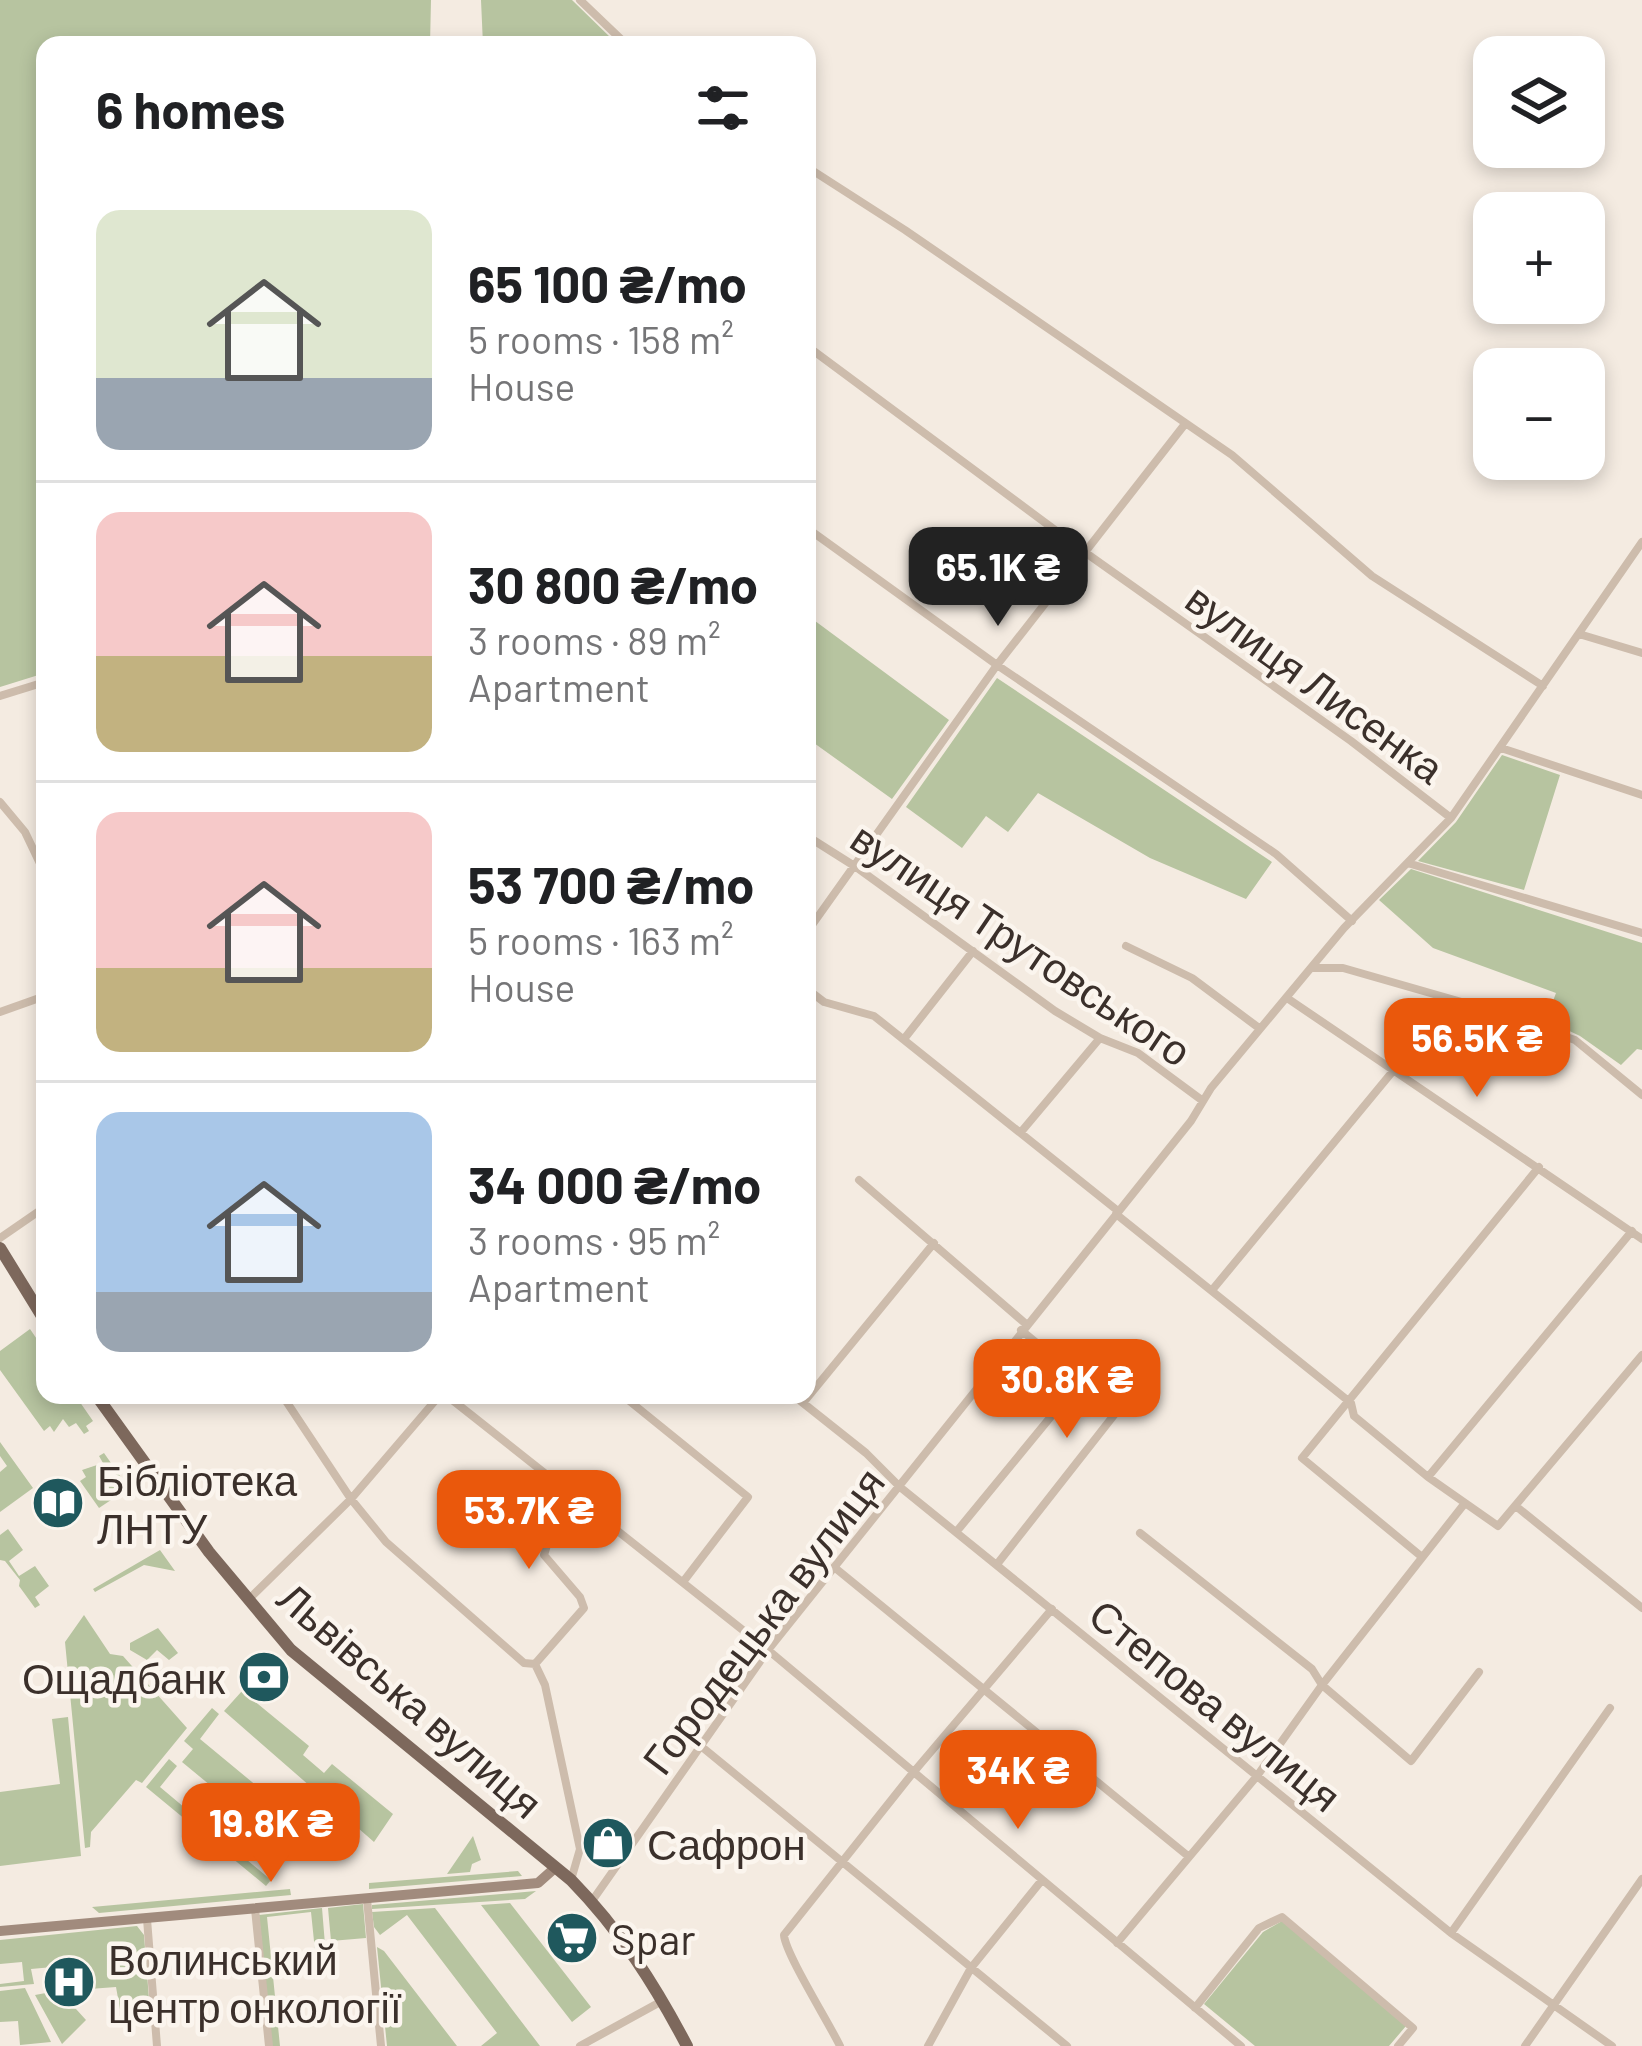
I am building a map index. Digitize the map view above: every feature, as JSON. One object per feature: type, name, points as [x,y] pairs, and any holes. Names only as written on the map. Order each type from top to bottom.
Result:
[{"type":"main road","points":[[0,1248],[36,1306]]},
{"type":"main road","name":"Львівська вулиця","points":[[103,1404],[248,1601],[291,1650],[592,1901],[631,1950],[687,2046]]},
{"type":"street","points":[[580,0],[618,36]]},
{"type":"street","points":[[816,173],[1232,455],[1372,576],[1543,686]]},
{"type":"street","name":"вулиця Лисенка","points":[[816,353],[1450,818]]},
{"type":"street","points":[[816,920],[997,665],[1185,424]]},
{"type":"street","points":[[816,534],[997,665],[1276,854],[1348,924]]},
{"type":"street","name":"Городецька вулиця","points":[[592,1901],[768,1650],[1259,1028],[1348,924],[1450,818],[1642,542]]},
{"type":"street","points":[[1579,634],[1642,653]]},
{"type":"street","points":[[0,696],[36,685]]},
{"type":"street","points":[[1501,748],[1642,794]]},
{"type":"street","points":[[0,802],[26,832],[36,854]]},
{"type":"street","name":"вулиця Трутовського","points":[[816,842],[1100,1038],[1138,1053],[1203,1101]]},
{"type":"street","points":[[1410,863],[1642,933]]},
{"type":"street","points":[[1126,946],[1192,978],[1259,1028]]},
{"type":"street","points":[[904,1039],[973,951]]},
{"type":"street","points":[[1312,968],[1343,968],[1575,1040],[1642,1095]]},
{"type":"street","points":[[816,996],[874,1016],[904,1039],[1351,1402],[1354,1416],[1428,1477],[1498,1526],[1642,1354]]},
{"type":"street","points":[[1287,998],[1642,1239]]},
{"type":"street","points":[[0,1012],[36,999]]},
{"type":"street","points":[[1021,1132],[1100,1038]]},
{"type":"street","points":[[1214,1289],[1393,1071]]},
{"type":"street","points":[[1422,1558],[1302,1458],[1540,1167]]},
{"type":"street","points":[[859,1180],[1118,1410],[998,1563]]},
{"type":"street","points":[[0,1238],[36,1213]]},
{"type":"street","points":[[1428,1477],[1632,1232]]},
{"type":"street","points":[[816,1387],[934,1243]]},
{"type":"street","points":[[957,1532],[1081,1380]]},
{"type":"street","points":[[288,1404],[351,1499],[386,1542],[524,1663],[535,1664]]},
{"type":"street","points":[[248,1601],[351,1499],[435,1404]]},
{"type":"street","points":[[455,1404],[768,1650],[1241,2046]]},
{"type":"street","points":[[633,1404],[748,1497],[682,1582]]},
{"type":"street","name":"Степова вулиця","points":[[804,1404],[1451,1934],[1612,2046]]},
{"type":"street","points":[[535,1664],[584,1608],[544,1555],[550,1535],[580,1501]]},
{"type":"street","points":[[1117,1943],[1257,1776],[1465,1503]]},
{"type":"street","points":[[1517,1508],[1642,1608]]},
{"type":"street","points":[[1140,1533],[1312,1670],[1322,1685],[1411,1761],[1479,1672]]},
{"type":"street","points":[[834,1567],[1188,1856]]},
{"type":"street","points":[[840,2046],[785,1946],[784,1935],[1052,1609]]},
{"type":"street","points":[[535,1664],[545,1685],[580,1849],[571,1880]]},
{"type":"street","points":[[1451,1934],[1610,1708]]},
{"type":"street","points":[[701,1747],[1067,2046]]},
{"type":"street","points":[[0,1930],[538,1883],[556,1868]]},
{"type":"street","points":[[1525,2046],[1642,1879]]},
{"type":"street","points":[[928,2046],[971,1968],[1042,1880]]},
{"type":"street","points":[[367,1900],[381,2046]]},
{"type":"street","points":[[255,1910],[268,2046]]},
{"type":"street","points":[[1195,2008],[1259,1928],[1282,1917],[1413,2028],[1398,2046]]},
{"type":"street","points":[[146,1919],[157,2046]]},
{"type":"street","points":[[580,2046],[663,2000]]},
{"type":"green space","points":[[0,0],[431,0],[430,36],[36,36],[36,676],[0,687]]},
{"type":"green space","points":[[481,0],[572,0],[609,36],[483,36]]},
{"type":"green space","points":[[816,622],[949,720],[892,799],[816,744]]},
{"type":"green space","points":[[997,678],[1272,862],[1246,899],[1150,858],[1038,793],[1008,832],[986,816],[962,848],[906,807]]},
{"type":"green space","points":[[1502,755],[1560,775],[1524,890],[1418,861],[1456,822]]},
{"type":"green space","points":[[1411,869],[1642,943],[1642,1050],[1637,1049],[1621,1065],[1580,1036],[1546,1020],[1556,993],[1433,948],[1379,900]]},
{"type":"green space","points":[[30,1329],[36,1338],[36,1404],[81,1404],[93,1421],[86,1426],[89,1431],[84,1434],[76,1423],[69,1427],[63,1419],[54,1432],[50,1426],[44,1431],[0,1370],[0,1351]]},
{"type":"green space","points":[[0,1442],[33,1488],[0,1512],[0,1472],[7,1466],[0,1456]]},
{"type":"green space","points":[[104,1453],[125,1483],[138,1482],[99,1508],[80,1481],[86,1477],[82,1470],[103,1463],[99,1456]]},
{"type":"green space","points":[[8,1529],[23,1550],[9,1561],[19,1576],[35,1566],[49,1586],[35,1597],[40,1605],[35,1608],[19,1586],[20,1580],[0,1560],[0,1535]]},
{"type":"green space","points":[[160,1550],[175,1571],[144,1565],[93,1589]]},
{"type":"green space","points":[[84,1615],[110,1654],[123,1656],[187,1728],[142,1783],[136,1780],[91,1832],[90,1847],[85,1848],[65,1642]]},
{"type":"green space","points":[[158,1628],[178,1653],[169,1660],[157,1650],[147,1660],[130,1650],[130,1643]]},
{"type":"green space","points":[[242,1691],[309,1746],[303,1755],[324,1773],[332,1764],[393,1814],[374,1842],[224,1711]]},
{"type":"green space","points":[[212,1708],[219,1714],[200,1739],[310,1830],[299,1844],[286,1834],[279,1842],[182,1762],[193,1749],[184,1741]]},
{"type":"green space","points":[[68,1717],[81,1856],[0,1866],[0,1792],[60,1784],[52,1719]]},
{"type":"green space","points":[[169,1759],[177,1766],[160,1787],[271,1880],[266,1886],[146,1787]]},
{"type":"green space","points":[[473,1836],[481,1860],[472,1864],[470,1872],[447,1874]]},
{"type":"green space","points":[[518,1871],[522,1876],[369,1889],[369,1883]]},
{"type":"green space","points":[[290,1889],[291,1895],[99,1913],[92,1907]]},
{"type":"green space","points":[[536,1891],[525,1899],[372,1909],[372,1905]]},
{"type":"green space","points":[[510,1903],[591,2007],[572,2022],[481,1905]]},
{"type":"green space","points":[[363,1904],[366,1938],[331,1941],[328,1908]]},
{"type":"green space","points":[[322,1908],[327,1969],[317,1970],[311,1912],[267,1917],[280,2046],[272,2046],[259,1915]]},
{"type":"green space","points":[[435,1908],[540,2046],[481,2046],[497,2033],[407,1915],[380,1935],[374,1927],[372,1912]]},
{"type":"green space","points":[[1282,1921],[1406,2026],[1389,2046],[1255,2046],[1204,2004],[1263,1932]]},
{"type":"green space","points":[[137,1926],[144,1935],[150,2012],[146,2019],[121,2015],[116,1987],[76,1990],[77,2001],[70,2001],[71,2008],[86,2020],[62,2044],[35,1995],[67,1989],[64,1966],[31,1969],[34,1984],[0,1987],[24,1981],[22,1962],[0,1964],[0,1940]]},
{"type":"green space","points":[[377,1947],[384,1951],[457,2046],[387,2046]]},
{"type":"green space","points":[[25,1988],[51,2042],[20,2045],[18,2021],[0,2022],[0,1991]]},
{"type":"place","name":"Бібліотека ЛНТУ","points":[[58,1503]]},
{"type":"place","name":"Ощадбанк","points":[[264,1677]]},
{"type":"place","name":"Сафрон","points":[[608,1843]]},
{"type":"place","name":"Spar","points":[[572,1938]]},
{"type":"place","name":"Волинський центр онкології","points":[[69,1982]]}]
